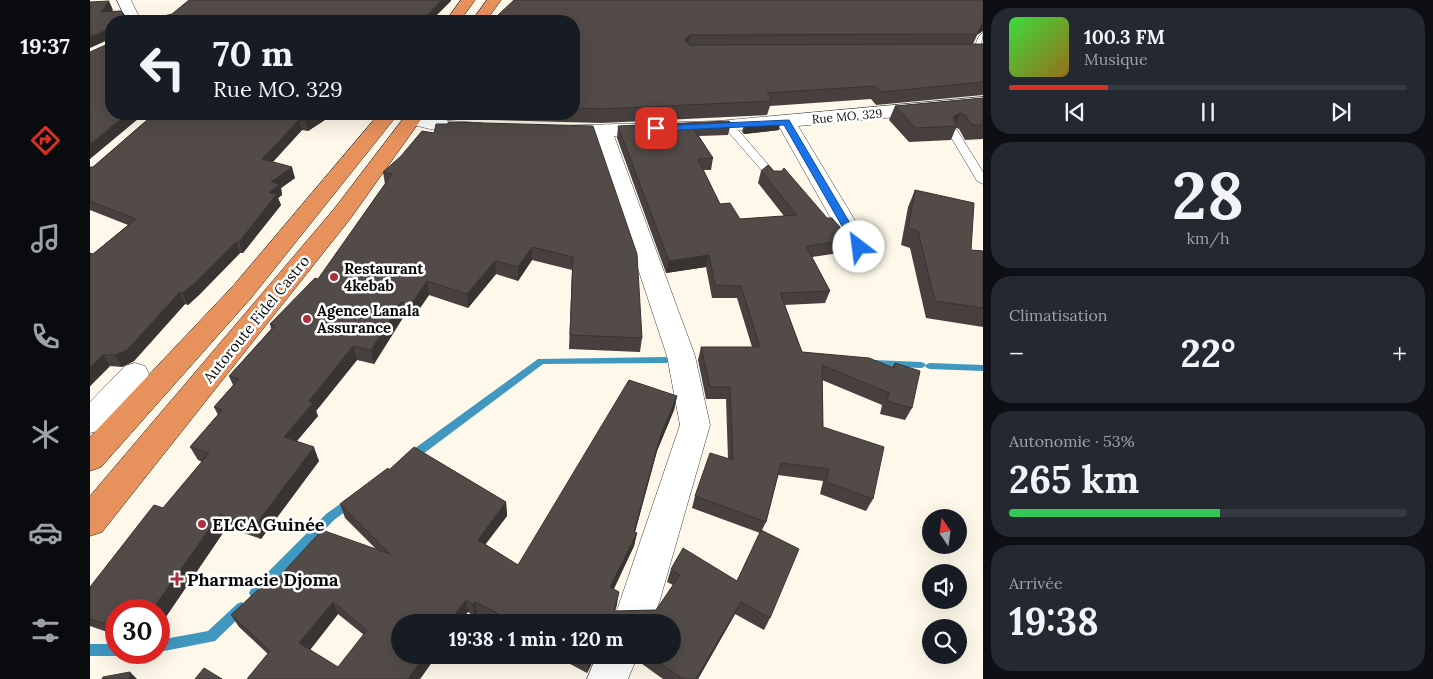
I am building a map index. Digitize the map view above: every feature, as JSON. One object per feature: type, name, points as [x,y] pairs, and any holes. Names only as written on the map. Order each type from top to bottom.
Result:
[{"type":"highway","points":[[457,15],[468,0]]},
{"type":"highway","points":[[483,15],[494,0]]},
{"type":"highway","name":"Autoroute Fidel Castro","points":[[90,458],[242,292],[394,120]]},
{"type":"highway","name":"Autoroute Fidel Castro","points":[[90,521],[342,214],[395,120]]},
{"type":"street","points":[[124,0],[131,15]]},
{"type":"street","name":"Rue MO. 329","points":[[536,129],[602,131],[786,122],[983,103]]},
{"type":"street","points":[[420,120],[450,127],[497,128]]},
{"type":"street","points":[[786,122],[859,247]]},
{"type":"street","points":[[602,131],[681,356],[696,425],[635,614]]},
{"type":"street","points":[[90,421],[135,374]]},
{"type":"street","points":[[607,679],[614,664]]},
{"type":"lane","points":[[975,53],[983,36]]},
{"type":"lane","points":[[728,125],[774,179]]},
{"type":"lane","points":[[953,132],[983,181]]},
{"type":"building","points":[[189,0],[442,0],[426,15],[168,15],[172,14]]},
{"type":"building","points":[[514,0],[983,0],[983,22],[977,34],[690,35],[684,40],[690,45],[983,44],[983,82],[881,92],[875,86],[767,93],[772,99],[769,99],[771,101],[603,109],[580,108],[580,15],[498,15]]},
{"type":"building","points":[[109,1],[101,12],[121,11],[124,14],[105,15],[105,30],[90,37],[90,2]]},
{"type":"building","points":[[105,45],[105,120],[120,120],[90,144],[90,52]]},
{"type":"building","points":[[983,98],[983,125],[972,125],[965,115],[960,113],[953,117],[957,126],[915,128],[895,106]]},
{"type":"building","points":[[147,120],[299,120],[262,159],[292,167],[271,182],[279,184],[269,193],[277,194],[239,242],[236,242],[194,284],[182,293],[180,292],[127,350],[115,355],[103,355],[90,367],[90,253],[93,254],[136,219],[90,201],[90,167],[93,167]]},
{"type":"building","points":[[729,121],[731,123],[691,125],[713,158],[698,159],[720,204],[730,203],[740,219],[797,215],[761,171],[768,165],[774,171],[782,171],[784,168],[827,218],[832,218],[851,240],[806,246],[830,291],[780,293],[802,352],[869,358],[894,368],[895,363],[920,371],[912,408],[887,401],[889,393],[822,365],[823,427],[884,447],[873,499],[826,482],[829,469],[781,463],[766,522],[695,496],[710,453],[733,460],[730,387],[710,387],[701,347],[760,347],[741,286],[715,285],[709,255],[669,261],[618,126]]},
{"type":"building","points":[[448,122],[593,126],[637,254],[642,338],[570,335],[573,257],[532,247],[518,267],[495,261],[467,294],[427,281],[411,305],[401,302],[371,350],[353,346],[309,401],[313,403],[284,437],[314,447],[254,527],[220,514],[160,599],[105,599],[105,624],[90,619],[90,587],[154,505],[163,508],[209,453],[190,447],[222,410],[214,407],[239,379],[229,376],[275,326],[270,324],[315,278],[318,279],[392,174],[383,172],[401,156],[422,131],[434,133],[436,124],[448,124]]},
{"type":"building","points":[[780,124],[745,127],[744,125]]},
{"type":"building","points":[[915,190],[974,203],[971,250],[983,251],[983,308],[935,301],[918,231],[908,228]]},
{"type":"building","points":[[629,380],[677,396],[660,437],[634,532],[637,533],[610,587],[619,592],[614,611],[656,610],[680,575],[671,569],[683,548],[737,581],[761,530],[799,549],[770,618],[741,602],[696,679],[683,679],[662,664],[681,664],[681,614],[498,614],[475,602],[473,604],[466,600],[455,614],[391,614],[391,664],[419,664],[408,679],[247,679],[270,651],[231,615],[263,585],[268,589],[322,530],[390,554],[340,504],[388,468],[389,470],[414,447],[506,502],[478,540],[518,565]],"holes":[[[333,602],[367,630],[338,667],[299,643]]]},
{"type":"building","points":[[204,668],[222,679],[195,679]]},
{"type":"building","points":[[130,672],[129,679],[102,679],[103,677]]},
{"type":"waterway","points":[[411,457],[541,361],[666,360]]},
{"type":"waterway","points":[[873,363],[921,365]]},
{"type":"waterway","points":[[930,366],[983,368]]},
{"type":"waterway","points":[[255,593],[330,517],[350,502]]},
{"type":"waterway","points":[[170,644],[211,637],[241,608]]},
{"type":"waterway","points":[[90,650],[105,650]]},
{"type":"place","name":"Restaurant 4kebab","points":[[334,277]]},
{"type":"place","name":"Agence Lanala Assurance","points":[[307,319]]},
{"type":"place","name":"ELCA Guinée","points":[[202,524]]},
{"type":"place","name":"Pharmacie Djoma","points":[[177,579]]},
{"type":"route","points":[[656,128],[786,122],[859,247]]}]
